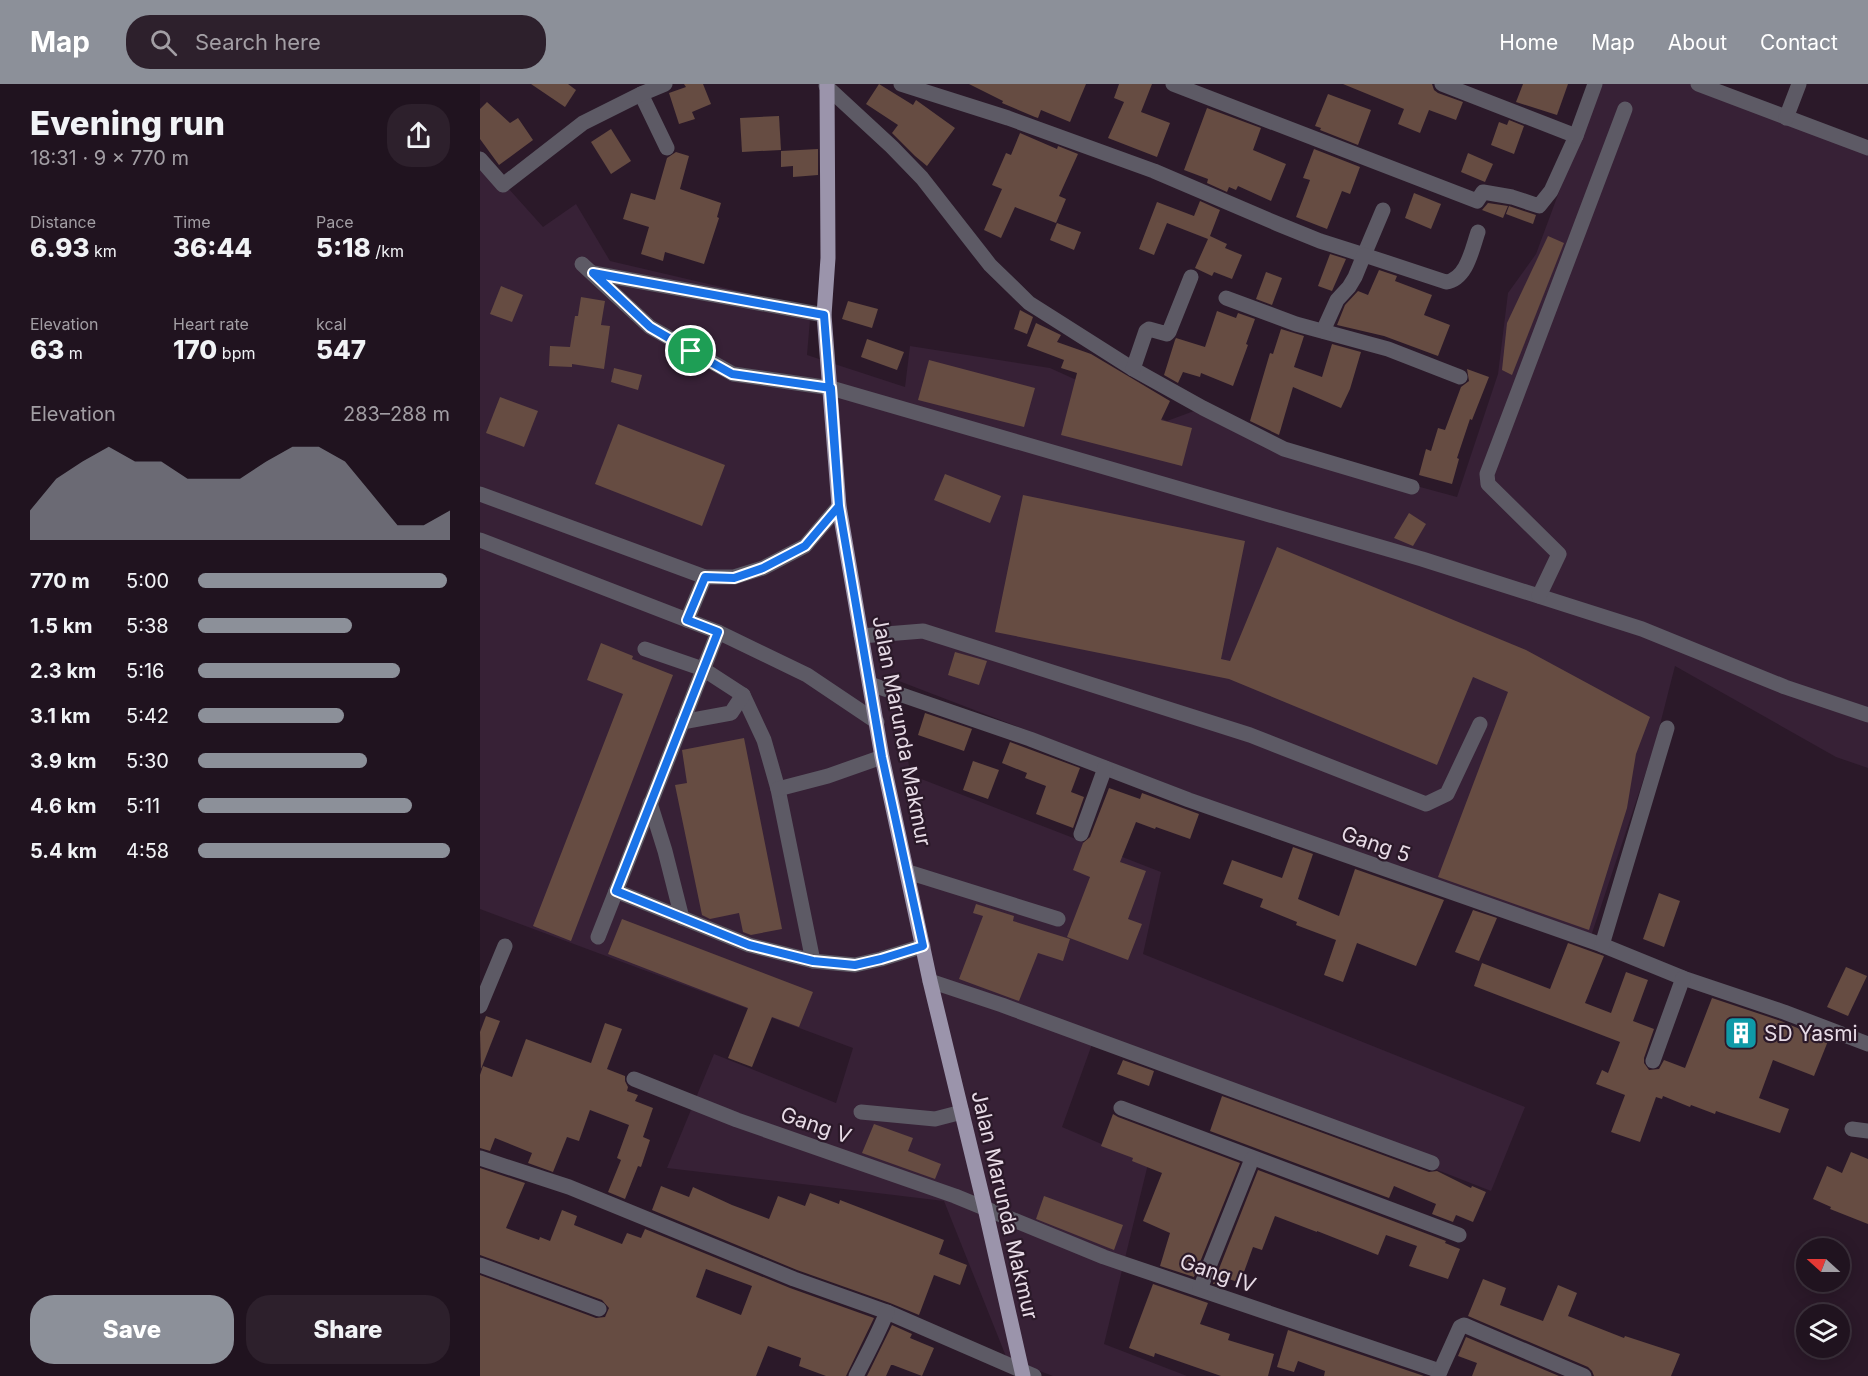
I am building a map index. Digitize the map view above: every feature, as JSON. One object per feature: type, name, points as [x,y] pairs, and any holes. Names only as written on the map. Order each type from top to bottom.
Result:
[{"type":"main road","name":"Jalan Marunda Makmur","points":[[826,85],[828,258],[824,315],[839,506],[878,722],[882,757],[930,981],[1026,1374]]},
{"type":"street","points":[[480,159],[503,185],[583,123],[665,84]]},
{"type":"street","points":[[902,84],[1008,118],[1155,171],[1320,241],[1446,282],[1455,281],[1463,272],[1478,232]]},
{"type":"street","points":[[1173,84],[1477,201],[1484,192],[1512,197],[1537,206],[1551,191],[1576,136],[1595,84]]},
{"type":"street","points":[[1442,84],[1576,136]]},
{"type":"street","points":[[1698,84],[1868,148]]},
{"type":"street","points":[[1786,118],[1799,84]]},
{"type":"street","points":[[826,85],[922,178],[990,265],[1029,303],[1133,369],[1284,449],[1412,487]]},
{"type":"street","points":[[641,94],[667,148]]},
{"type":"street","points":[[1539,596],[1559,555],[1488,484],[1486,474],[1625,109]]},
{"type":"street","points":[[1323,332],[1337,300],[1355,277],[1383,210]]},
{"type":"street","points":[[824,315],[588,269],[650,327],[732,374],[831,388],[1422,559],[1642,629],[1785,687],[1868,715]]},
{"type":"street","points":[[1133,369],[1146,331],[1149,329],[1167,334],[1169,332],[1191,277]]},
{"type":"street","points":[[1226,298],[1296,324],[1388,350],[1460,377]]},
{"type":"street","points":[[480,494],[705,577],[734,578],[763,568],[805,546],[839,506]]},
{"type":"street","points":[[480,540],[718,632],[807,675],[878,722]]},
{"type":"street","points":[[687,620],[705,577]]},
{"type":"street","points":[[861,636],[923,631],[1250,735],[1426,804],[1448,794],[1480,724]]},
{"type":"street","points":[[598,937],[718,632]]},
{"type":"street","points":[[645,649],[703,669],[742,695],[764,740],[778,789],[813,961]]},
{"type":"street","name":"Gang 5","points":[[870,684],[1030,739],[1189,800],[1602,945],[1683,978],[1867,1040]]},
{"type":"street","points":[[682,722],[729,714],[733,712],[742,695]]},
{"type":"street","points":[[1602,945],[1666,728]]},
{"type":"street","points":[[778,789],[828,776],[882,757]]},
{"type":"street","points":[[1081,834],[1105,768]]},
{"type":"street","points":[[650,803],[682,918]]},
{"type":"street","points":[[908,872],[1058,919]]},
{"type":"street","points":[[616,891],[749,945],[813,961],[855,965],[923,946]]},
{"type":"street","points":[[480,1006],[504,946]]},
{"type":"street","points":[[1653,1061],[1683,978]]},
{"type":"street","points":[[930,981],[1002,1005],[1432,1163]]},
{"type":"street","name":"Gang V","points":[[634,1079],[737,1120],[985,1208]]},
{"type":"street","points":[[1121,1108],[1459,1235]]},
{"type":"street","points":[[861,1112],[935,1119],[962,1112]]},
{"type":"street","points":[[1852,1129],[1868,1131]]},
{"type":"street","points":[[480,1158],[569,1187],[794,1279],[887,1312],[1026,1374]]},
{"type":"street","points":[[1200,1289],[1252,1159]]},
{"type":"street","name":"Gang IV","points":[[985,1208],[1104,1257],[1439,1373]]},
{"type":"street","points":[[480,1265],[599,1310]]},
{"type":"street","points":[[856,1376],[887,1312]]},
{"type":"street","points":[[1439,1373],[1460,1327],[1464,1325],[1584,1376]]},
{"type":"shaded area","points":[[1599,84],[1695,84],[1868,152],[1868,768],[1836,757],[1675,666],[1654,748],[1588,945],[891,678],[911,775],[1161,872],[1143,954],[1525,1107],[1491,1191],[1095,1036],[1062,1127],[1148,1164],[1104,1344],[1187,1376],[1053,1376],[1007,1359],[944,1201],[667,1168],[714,1054],[836,1103],[853,1048],[480,909],[480,157],[543,227],[576,204],[610,261],[811,308],[807,355],[905,387],[910,346],[1050,368],[1167,421],[1194,411],[1284,450],[1457,497],[1498,374],[1508,293],[1536,254]]},
{"type":"building","points":[[531,84],[568,84],[576,90],[565,107]]},
{"type":"building","points":[[684,84],[703,84],[711,104],[692,112],[695,119],[679,124],[669,93],[686,87]]},
{"type":"building","points":[[879,84],[913,105],[916,100],[955,128],[927,166],[892,133],[898,125],[866,104]]},
{"type":"building","points":[[969,84],[1086,84],[1070,122],[1041,110],[1038,118],[1035,117],[1002,103],[1003,101]]},
{"type":"building","points":[[1119,84],[1152,84],[1141,112],[1170,123],[1157,157],[1108,138],[1124,102],[1114,98]]},
{"type":"building","points":[[1343,84],[1432,84],[1438,93],[1463,102],[1456,120],[1429,110],[1420,133],[1398,124],[1404,109]]},
{"type":"building","points":[[1523,84],[1568,84],[1557,115],[1516,102]]},
{"type":"building","points":[[1328,94],[1371,110],[1358,145],[1315,126]]},
{"type":"building","points":[[487,102],[510,123],[518,118],[533,140],[499,165],[480,139],[480,109]]},
{"type":"building","points":[[1207,108],[1261,128],[1253,150],[1286,164],[1271,201],[1238,186],[1236,190],[1229,187],[1227,192],[1207,183],[1208,179],[1184,170]]},
{"type":"building","points":[[779,116],[781,150],[742,152],[740,118]]},
{"type":"building","points":[[1509,120],[1524,126],[1514,154],[1491,145],[1499,122],[1507,125]]},
{"type":"building","points":[[611,129],[631,161],[611,174],[591,142]]},
{"type":"building","points":[[1020,133],[1057,149],[1058,146],[1078,154],[1059,196],[1066,199],[1056,223],[1015,207],[1001,238],[984,230],[1002,189],[992,185],[1006,153],[1011,155]]},
{"type":"building","points":[[818,149],[818,175],[793,177],[793,166],[781,167],[781,151]]},
{"type":"building","points":[[1314,149],[1360,167],[1350,194],[1342,191],[1327,229],[1296,217],[1310,180],[1303,178]]},
{"type":"building","points":[[676,152],[689,156],[680,189],[721,203],[717,217],[719,218],[704,264],[665,252],[663,261],[641,254],[649,227],[623,219],[631,193],[655,200],[667,158]]},
{"type":"building","points":[[1468,153],[1493,164],[1485,182],[1461,172]]},
{"type":"building","points":[[1414,193],[1441,204],[1431,229],[1405,218]]},
{"type":"building","points":[[1200,201],[1220,210],[1210,236],[1227,244],[1225,248],[1242,255],[1232,279],[1214,272],[1212,276],[1195,268],[1208,239],[1167,223],[1154,255],[1139,249],[1157,202],[1194,216]]},
{"type":"building","points":[[1488,203],[1508,206],[1503,218],[1482,210]]},
{"type":"building","points":[[1509,206],[1536,215],[1533,224],[1506,214]]},
{"type":"building","points":[[1057,223],[1081,232],[1074,250],[1050,240]]},
{"type":"building","points":[[1548,236],[1564,243],[1512,375],[1502,370],[1507,323]]},
{"type":"building","points":[[1330,254],[1346,259],[1332,291],[1318,286]]},
{"type":"building","points":[[1379,270],[1397,276],[1395,281],[1432,295],[1424,315],[1450,325],[1438,356],[1384,336],[1337,325],[1345,305],[1358,291],[1368,295]]},
{"type":"building","points":[[1266,272],[1282,278],[1272,305],[1256,299]]},
{"type":"building","points":[[501,286],[523,295],[512,322],[490,314]]},
{"type":"building","points":[[581,297],[605,301],[601,325],[610,326],[604,369],[572,364],[572,367],[549,366],[550,346],[570,347]]},
{"type":"building","points":[[848,301],[878,309],[872,328],[842,319]]},
{"type":"building","points":[[1020,310],[1033,317],[1027,334],[1014,329]]},
{"type":"building","points":[[1217,311],[1236,318],[1238,313],[1255,319],[1233,386],[1201,373],[1200,377],[1183,372],[1178,383],[1164,375],[1176,338],[1205,347]]},
{"type":"building","points":[[1036,323],[1061,335],[1057,342],[1091,354],[1170,401],[1161,420],[1192,428],[1182,466],[1061,435],[1077,373],[1061,368],[1064,360],[1027,346]]},
{"type":"building","points":[[1281,329],[1304,336],[1294,367],[1322,377],[1332,344],[1361,352],[1350,389],[1341,408],[1293,387],[1279,435],[1250,421],[1270,353],[1273,354]]},
{"type":"building","points":[[867,339],[904,352],[897,370],[861,357]]},
{"type":"building","points":[[929,360],[1035,388],[1024,427],[918,400]]},
{"type":"building","points":[[614,368],[642,375],[638,390],[611,382]]},
{"type":"building","points":[[1467,369],[1489,377],[1472,420],[1470,419],[1457,458],[1459,459],[1452,484],[1419,475],[1426,449],[1431,451],[1438,428],[1445,430],[1461,387],[1469,381]]},
{"type":"building","points":[[500,397],[538,411],[524,447],[486,433]]},
{"type":"building","points":[[618,424],[725,465],[702,526],[595,484]]},
{"type":"building","points":[[945,474],[1001,496],[990,523],[934,500]]},
{"type":"building","points":[[1023,495],[1245,541],[1221,659],[1230,661],[1277,547],[1526,650],[1650,717],[1636,754],[1627,808],[1589,930],[1438,877],[1508,692],[1473,677],[1437,765],[1229,679],[995,632]]},
{"type":"building","points":[[1409,513],[1426,524],[1413,546],[1394,538]]},
{"type":"building","points":[[601,643],[633,656],[632,659],[673,675],[571,941],[533,926],[623,694],[587,680]]},
{"type":"building","points":[[955,652],[987,661],[979,685],[948,675]]},
{"type":"building","points":[[925,713],[972,729],[964,751],[918,735]]},
{"type":"building","points":[[744,738],[782,929],[751,935],[743,932],[739,913],[710,919],[702,915],[675,785],[687,783],[682,750]]},
{"type":"building","points":[[1010,742],[1080,768],[1071,792],[1084,797],[1073,828],[1036,814],[1046,786],[1025,778],[1027,773],[1002,763]]},
{"type":"building","points":[[973,761],[999,770],[988,799],[963,790]]},
{"type":"building","points":[[1109,788],[1140,799],[1142,793],[1199,814],[1190,839],[1136,822],[1120,862],[1146,871],[1128,919],[1142,924],[1128,960],[1067,937],[1090,877],[1073,870],[1083,843],[1090,837]]},
{"type":"building","points":[[1293,847],[1313,854],[1298,899],[1339,916],[1355,869],[1444,900],[1416,966],[1357,943],[1343,982],[1324,975],[1336,940],[1296,925],[1297,922],[1260,907],[1263,899],[1223,884],[1232,860],[1282,878]]},
{"type":"building","points":[[1659,893],[1680,901],[1664,947],[1643,939]]},
{"type":"building","points":[[976,904],[1014,916],[1013,921],[1070,939],[1063,961],[1038,953],[1019,1001],[959,979],[983,916],[973,913]]},
{"type":"building","points":[[1473,910],[1497,918],[1479,961],[1455,952]]},
{"type":"building","points":[[622,919],[813,992],[799,1027],[772,1017],[752,1067],[728,1058],[748,1008],[608,954]]},
{"type":"building","points":[[1568,943],[1604,956],[1585,1003],[1611,1013],[1626,972],[1648,980],[1633,1021],[1654,1029],[1644,1058],[1644,1063],[1649,1070],[1659,1069],[1664,1060],[1685,1068],[1712,998],[1781,1021],[1828,1041],[1814,1076],[1773,1060],[1759,1098],[1789,1109],[1780,1133],[1716,1111],[1715,1114],[1691,1105],[1690,1107],[1663,1096],[1662,1099],[1656,1097],[1640,1142],[1611,1132],[1625,1095],[1596,1084],[1602,1070],[1608,1073],[1620,1042],[1474,986],[1482,963],[1550,989]]},
{"type":"building","points":[[1846,967],[1867,976],[1848,1016],[1827,1007]]},
{"type":"building","points":[[486,1016],[500,1021],[481,1069],[480,1032]]},
{"type":"building","points":[[605,1023],[622,1029],[607,1069],[625,1076],[627,1091],[638,1095],[635,1101],[653,1108],[643,1137],[650,1140],[641,1167],[638,1166],[625,1199],[608,1192],[621,1160],[617,1158],[629,1125],[590,1110],[579,1141],[567,1137],[553,1172],[528,1163],[532,1153],[495,1138],[490,1151],[480,1148],[480,1075],[483,1066],[512,1077],[526,1039],[591,1063]]},
{"type":"building","points":[[1123,1060],[1154,1071],[1149,1086],[1117,1074]]},
{"type":"building","points":[[1222,1096],[1429,1172],[1437,1171],[1471,1188],[1472,1186],[1486,1192],[1473,1222],[1456,1215],[1453,1222],[1432,1214],[1436,1204],[1394,1186],[1389,1198],[1210,1131]]},
{"type":"building","points":[[1113,1114],[1240,1163],[1194,1277],[1160,1266],[1170,1233],[1143,1221],[1162,1173],[1132,1161],[1133,1158],[1101,1146]]},
{"type":"building","points":[[874,1124],[913,1138],[908,1151],[941,1164],[935,1179],[862,1153]]},
{"type":"building","points":[[1851,1152],[1868,1159],[1868,1224],[1830,1209],[1831,1207],[1813,1199],[1827,1166],[1842,1173]]},
{"type":"building","points":[[480,1168],[525,1183],[506,1228],[539,1240],[540,1237],[550,1241],[562,1210],[577,1216],[574,1225],[622,1244],[627,1233],[641,1238],[645,1229],[790,1288],[874,1318],[846,1376],[826,1376],[799,1366],[801,1358],[768,1346],[756,1376],[480,1376],[480,1275],[596,1318],[605,1317],[609,1308],[602,1300],[480,1255]],"holes":[[[706,1269],[752,1286],[741,1315],[696,1297]]]},
{"type":"building","points":[[1258,1170],[1446,1241],[1445,1243],[1460,1249],[1448,1279],[1409,1266],[1417,1246],[1386,1235],[1378,1255],[1275,1216],[1262,1250],[1253,1247],[1240,1283],[1218,1275],[1213,1284]]},
{"type":"building","points":[[661,1186],[689,1197],[693,1187],[769,1219],[778,1196],[805,1206],[810,1193],[839,1204],[840,1200],[944,1240],[939,1254],[967,1265],[960,1285],[934,1275],[919,1315],[797,1270],[652,1210]]},
{"type":"building","points":[[1044,1196],[1123,1225],[1114,1250],[1036,1219]]},
{"type":"building","points":[[1483,1279],[1506,1288],[1500,1305],[1543,1321],[1558,1285],[1577,1293],[1568,1316],[1624,1338],[1625,1336],[1680,1354],[1671,1376],[1594,1376],[1588,1367],[1468,1316]]},
{"type":"building","points":[[1153,1284],[1208,1303],[1200,1324],[1230,1334],[1228,1340],[1274,1354],[1268,1376],[1221,1376],[1155,1353],[1154,1357],[1129,1348]]},
{"type":"building","points":[[892,1325],[912,1334],[910,1338],[934,1348],[922,1376],[891,1365],[886,1376],[867,1376]]},
{"type":"building","points":[[1288,1330],[1424,1376],[1324,1376],[1325,1371],[1298,1361],[1294,1372],[1277,1367]]},
{"type":"building","points":[[1466,1337],[1559,1376],[1472,1376],[1477,1363],[1458,1356]]},
{"type":"place","name":"SD Yasmi","points":[[1741,1033]]},
{"type":"route","points":[[691,351],[650,327],[593,273],[824,315],[831,388],[835,447],[839,506],[878,722],[882,757],[923,946],[855,965],[813,961],[749,945],[616,891],[718,632],[687,620],[705,577],[734,578],[763,568],[805,546],[839,506],[831,388],[732,374],[691,351]]}]
